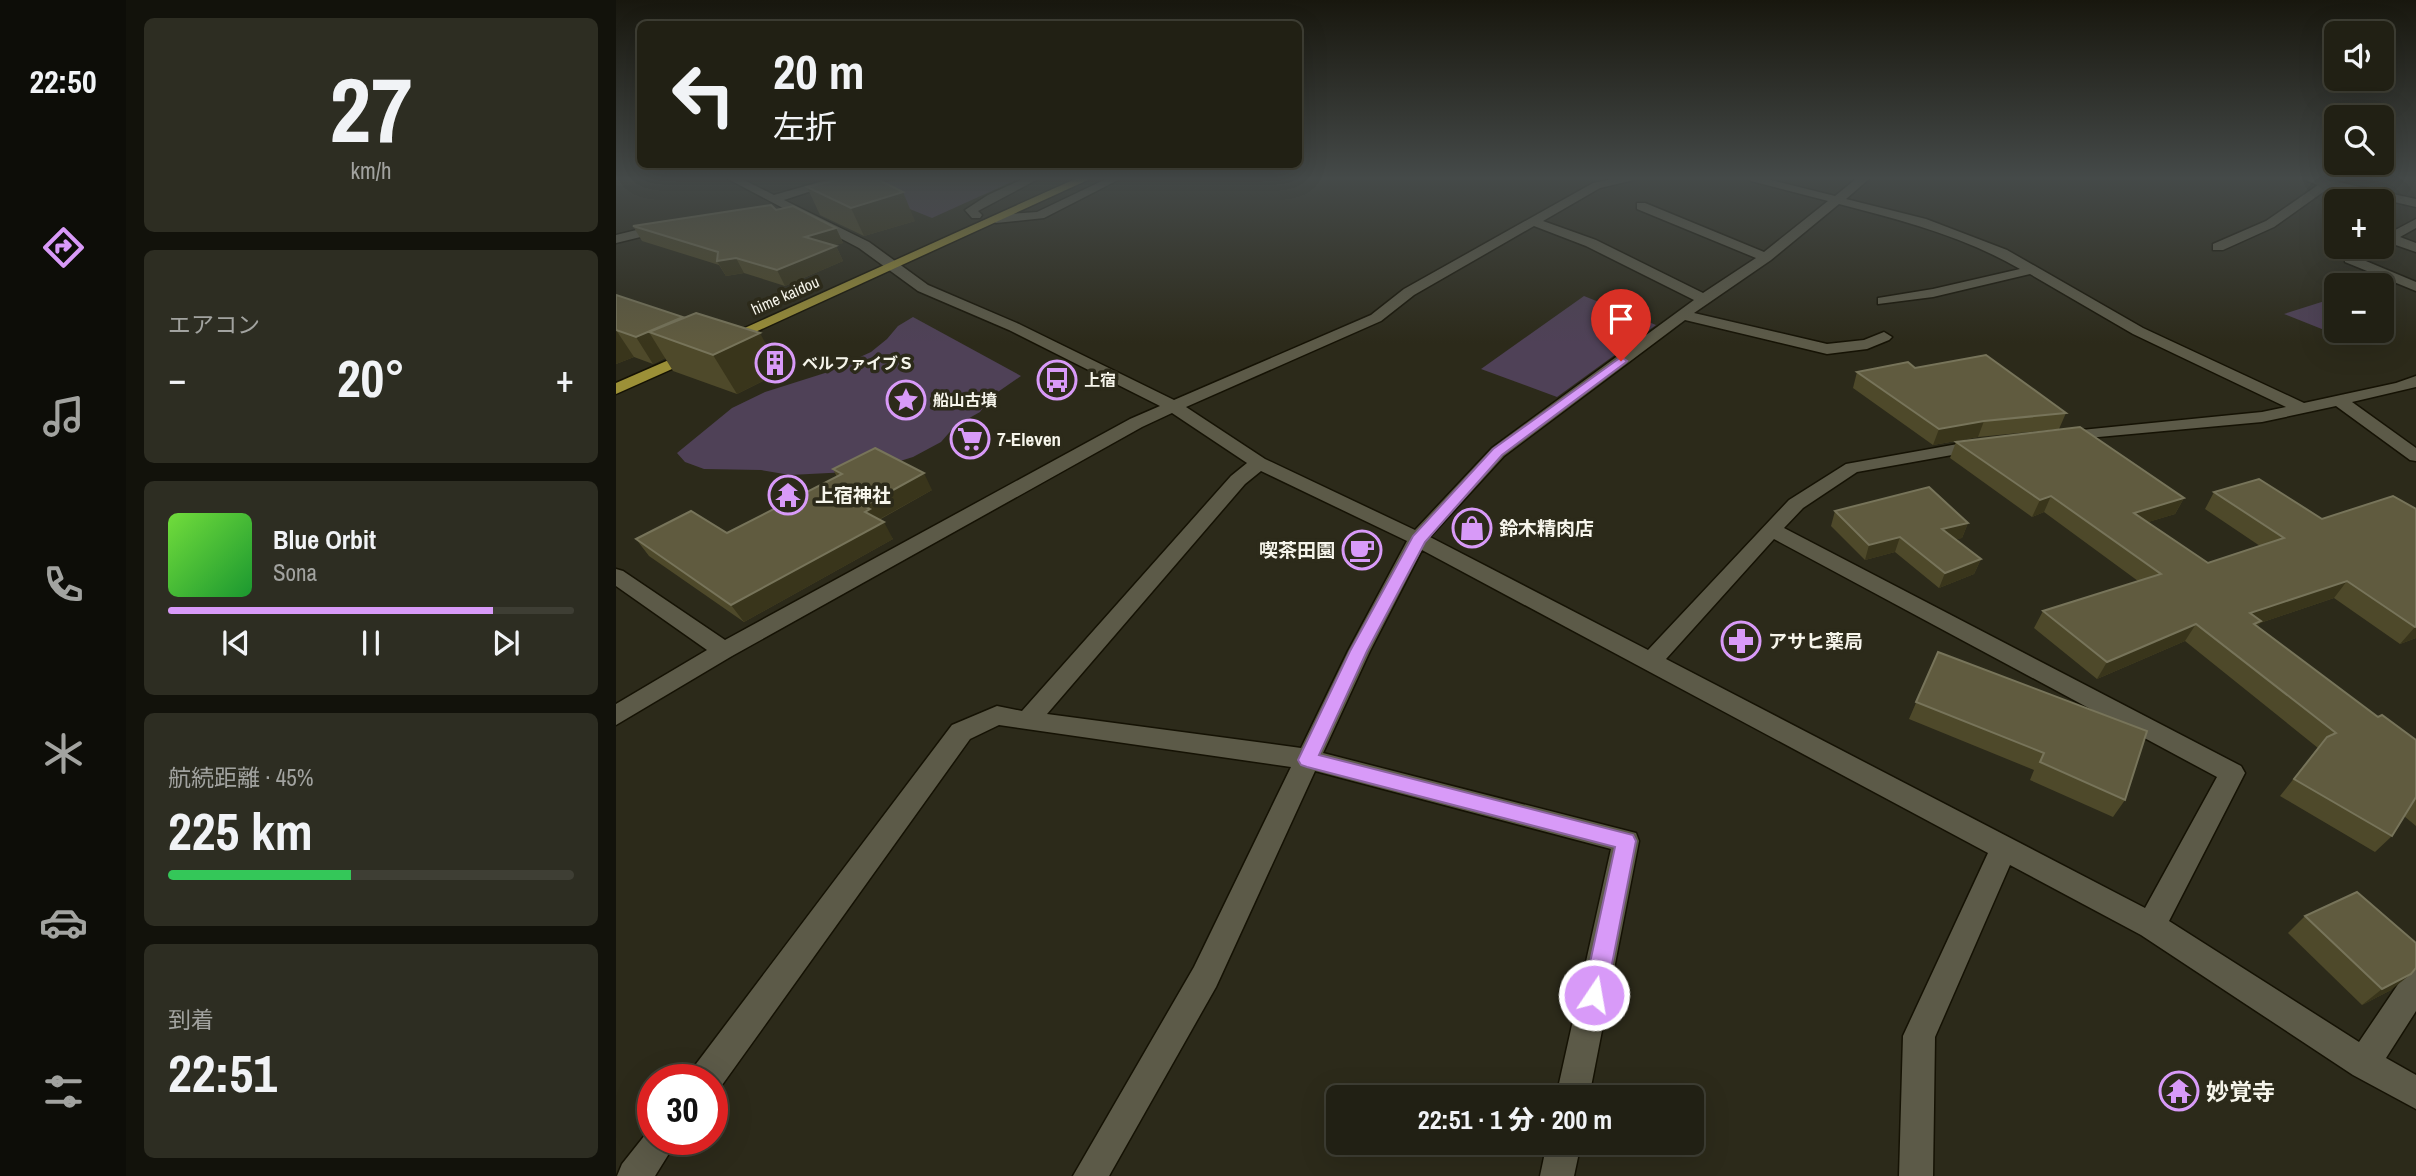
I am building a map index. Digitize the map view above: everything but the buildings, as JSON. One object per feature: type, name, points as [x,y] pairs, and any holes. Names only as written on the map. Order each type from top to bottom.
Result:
[{"type":"main road","name":"hime kaidou","points":[[891,265],[944,234]]},
{"type":"main road","name":"hime kaidou","points":[[616,388],[962,234]]},
{"type":"street","points":[[616,239],[639,234]]},
{"type":"street","points":[[842,234],[864,246],[923,288],[1014,327],[1174,407],[1259,463],[1418,539],[2151,926],[2364,1064],[2416,1093]]},
{"type":"street","points":[[616,716],[724,650],[1101,442],[1376,318],[1409,292],[1514,234]]},
{"type":"street","points":[[1567,234],[1591,243],[1704,299]]},
{"type":"street","points":[[1709,234],[1766,257]]},
{"type":"street","points":[[1090,1176],[1205,977],[1359,651],[1418,539],[1497,452],[1704,299],[1766,257],[1794,234]]},
{"type":"street","points":[[1956,234],[2002,253],[2138,331],[2302,408]]},
{"type":"street","points":[[2218,247],[2248,234]]},
{"type":"street","points":[[2394,242],[2416,248]]},
{"type":"street","points":[[2350,259],[2416,287]]},
{"type":"street","points":[[1883,301],[1933,293],[2031,270]]},
{"type":"street","points":[[1683,315],[1827,349],[1867,344],[1884,337]]},
{"type":"street","points":[[2043,438],[2262,416],[2401,387],[2416,380]]},
{"type":"street","points":[[2338,400],[2416,456]]},
{"type":"street","points":[[1650,662],[1796,505],[1852,468],[2004,442]]},
{"type":"street","points":[[1027,721],[1238,480],[1259,463]]},
{"type":"street","points":[[1772,530],[2232,773],[2151,926]]},
{"type":"street","points":[[616,576],[724,650]]},
{"type":"street","points":[[717,1064],[961,732],[997,715],[1307,760],[1626,841],[1575,1085]]},
{"type":"street","points":[[1916,1176],[1919,1036],[2004,848]]},
{"type":"street","points":[[2364,1064],[2416,984]]},
{"type":"street","points":[[634,1176],[650,1155]]},
{"type":"street","points":[[1557,1176],[1561,1155]]},
{"type":"shaded area","points":[[1584,296],[1656,325],[1557,397],[1481,369]]},
{"type":"shaded area","points":[[2324,301],[2324,330],[2284,314]]},
{"type":"shaded area","points":[[913,317],[1021,376],[992,396],[980,412],[955,426],[941,442],[913,457],[868,471],[790,475],[761,470],[704,469],[685,462],[677,453],[732,408],[765,392],[825,373],[871,352],[898,326]]},
{"type":"place","name":"ベルファイブＳ","points":[[775,363]]},
{"type":"place","name":"上宿","points":[[1057,380]]},
{"type":"place","name":"船山古墳","points":[[906,400]]},
{"type":"place","name":"7-Eleven","points":[[970,439]]},
{"type":"place","name":"上宿神社","points":[[788,495]]},
{"type":"place","name":"鈴木精肉店","points":[[1472,528]]},
{"type":"place","name":"喫茶田園","points":[[1362,550]]},
{"type":"place","name":"アサヒ薬局","points":[[1741,641]]},
{"type":"place","name":"妙覚寺","points":[[2179,1091]]},
{"type":"route","points":[[1594,995],[1626,841],[1307,760],[1359,651],[1418,539],[1497,452],[1621,361]]}]
